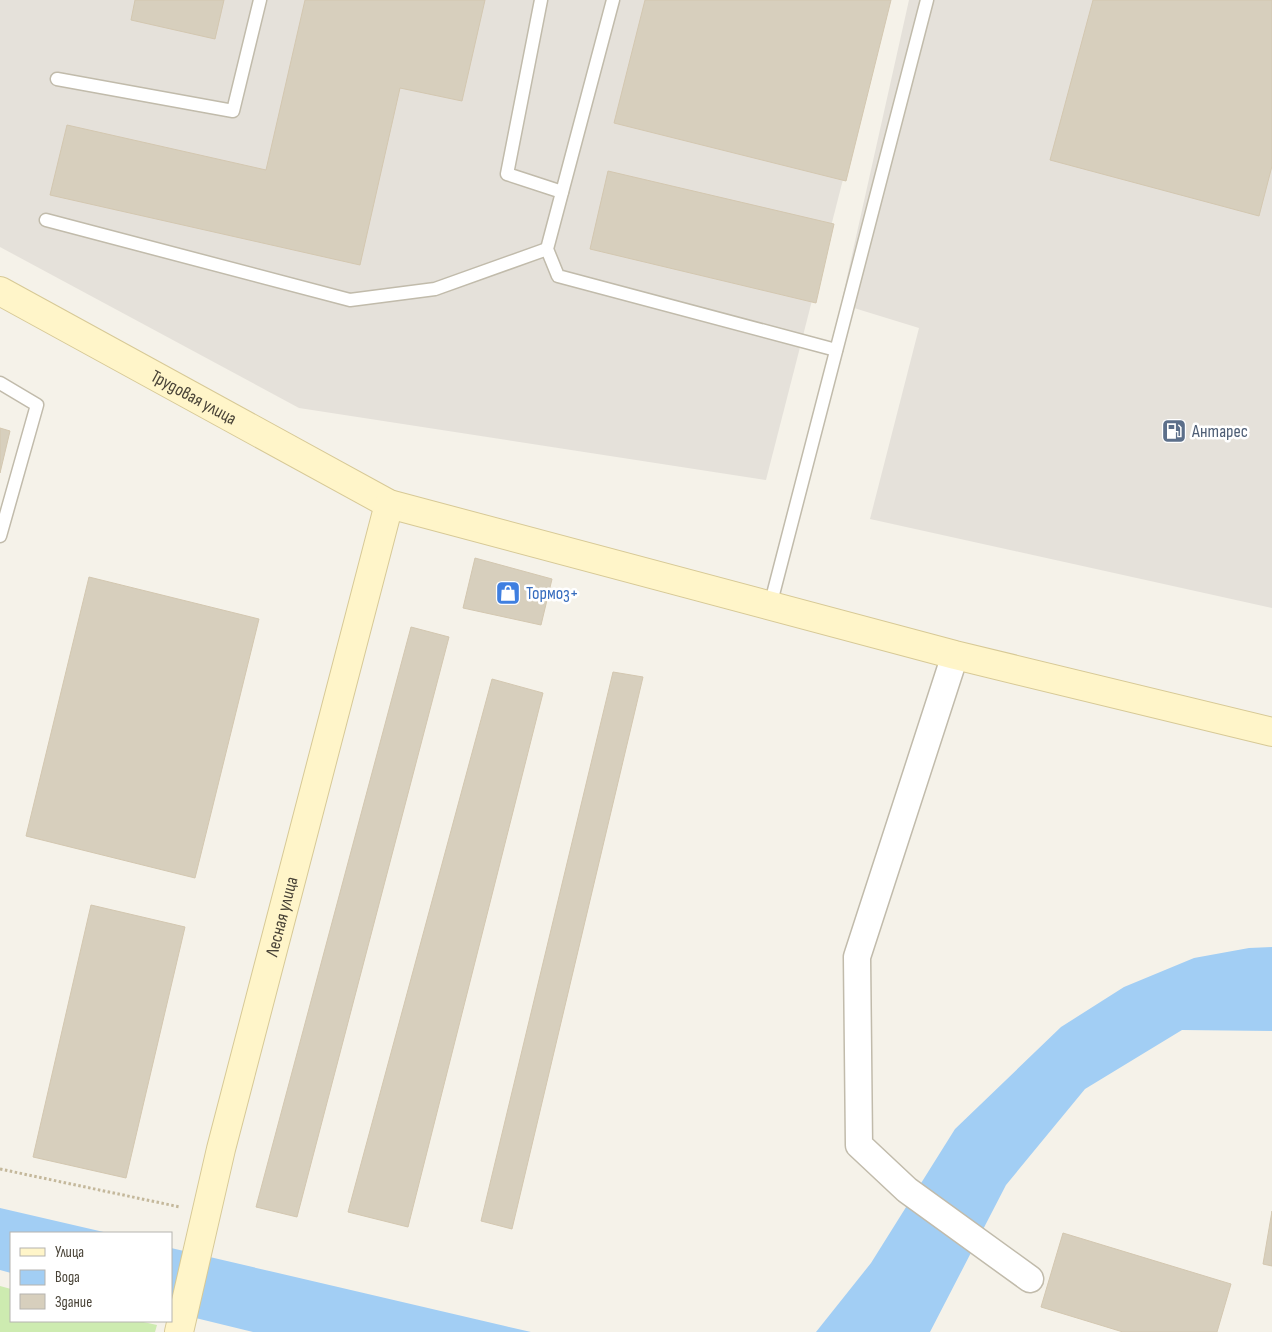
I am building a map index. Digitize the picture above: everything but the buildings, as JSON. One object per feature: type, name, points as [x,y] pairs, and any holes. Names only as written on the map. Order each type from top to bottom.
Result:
[{"type":"street","name":"Трудовая улица","points":[[0,291],[390,504],[955,655],[1272,732]]},
{"type":"street","name":"Лесная улица","points":[[179,1332],[206,1213],[390,504]]},
{"type":"street","points":[[955,655],[856,957],[859,1145],[907,1190],[1030,1278]]},
{"type":"lane","points":[[57,79],[233,111],[260,0]]},
{"type":"lane","points":[[541,0],[507,174],[562,192]]},
{"type":"lane","points":[[613,0],[547,249],[558,276],[836,350]]},
{"type":"lane","points":[[770,606],[927,0]]},
{"type":"lane","points":[[46,220],[350,300],[435,289],[547,249]]},
{"type":"lane","points":[[0,383],[38,405],[0,536]]},
{"type":"path","points":[[0,1169],[206,1213]]},
{"type":"shaded area","points":[[0,0],[889,0],[766,480],[299,408],[0,247]]},
{"type":"shaded area","points":[[909,0],[1272,0],[1272,608],[870,519],[919,328],[841,304]]},
{"type":"green space","points":[[0,1286],[10,1289],[10,1322],[144,1322],[157,1325],[155,1332],[0,1332]]},
{"type":"water","points":[[1272,947],[1272,1031],[1182,1030],[1085,1089],[1006,1185],[930,1332],[816,1332],[871,1263],[955,1129],[1061,1027],[1124,987],[1194,958],[1249,948]]},
{"type":"water","points":[[0,1208],[104,1232],[10,1232],[10,1273],[0,1270]]},
{"type":"water","points":[[172,1248],[531,1332],[253,1332],[172,1312]]},
{"type":"place","name":"Антарес","points":[[1174,431]]},
{"type":"place","name":"Тормоз+","points":[[508,593]]}]
